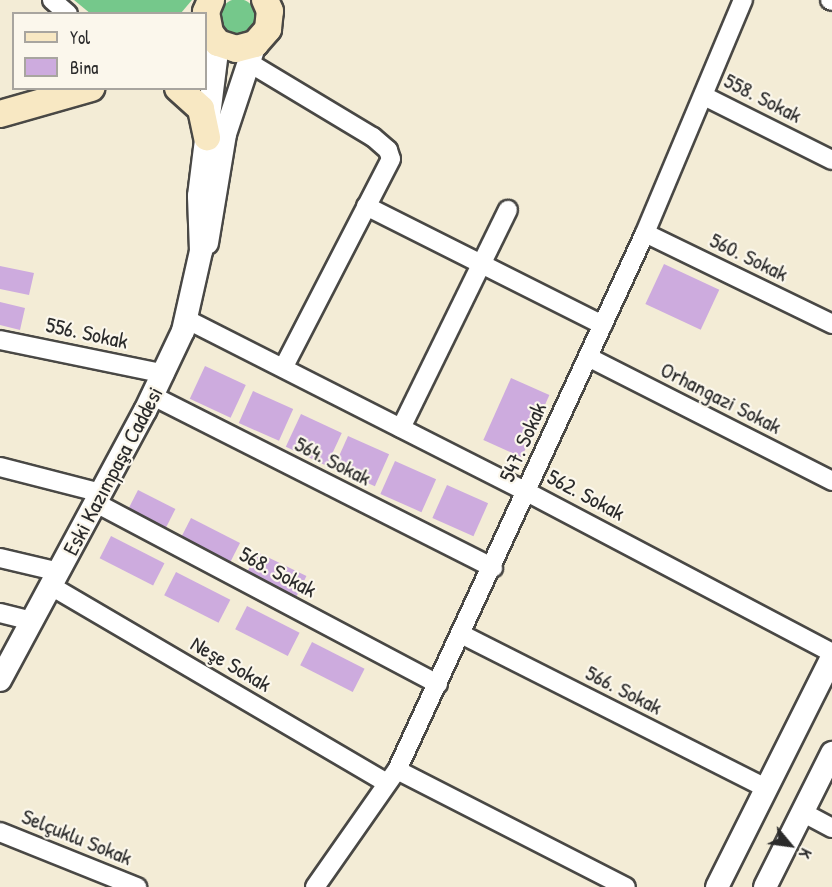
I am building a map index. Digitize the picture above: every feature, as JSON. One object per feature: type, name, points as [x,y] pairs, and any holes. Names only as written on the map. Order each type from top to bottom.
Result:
[{"type":"main road","points":[[211,0],[210,36],[236,49],[248,63],[268,29],[268,10],[287,0]]},
{"type":"main road","points":[[0,114],[84,90]]},
{"type":"main road","points":[[180,90],[201,109],[207,137]]},
{"type":"street","points":[[52,0],[66,12]]},
{"type":"street","name":"547. Sokak","points":[[315,887],[392,776],[438,684],[645,233],[743,0]]},
{"type":"street","name":"Eski Kazımpaşa Caddesi","points":[[0,680],[165,374],[186,319],[201,251],[199,196],[207,137],[210,36]]},
{"type":"street","points":[[248,63],[330,109],[388,150],[391,159],[283,368]]},
{"type":"street","name":"Eski Kazımpaşa Caddesi","points":[[201,251],[211,237],[225,134],[248,63]]},
{"type":"street","name":"558. Sokak","points":[[704,96],[832,160]]},
{"type":"street","points":[[366,206],[603,325]]},
{"type":"street","points":[[401,428],[508,210]]},
{"type":"street","name":"560. Sokak","points":[[645,233],[832,324]]},
{"type":"street","name":"562. Sokak","points":[[186,319],[527,492],[832,655]]},
{"type":"street","name":"556. Sokak","points":[[0,340],[165,374]]},
{"type":"street","name":"Orhangazi Sokak","points":[[588,357],[832,481]]},
{"type":"street","name":"564. Sokak","points":[[153,396],[493,568]]},
{"type":"street","name":"568. Sokak","points":[[0,466],[98,498],[438,684]]},
{"type":"street","name":"Neşe Sokak","points":[[0,558],[55,579],[392,776],[626,887]]},
{"type":"street","points":[[0,613],[32,621]]},
{"type":"street","name":"566. Sokak","points":[[461,634],[765,788]]},
{"type":"street","points":[[717,887],[832,655]]},
{"type":"street","points":[[765,887],[832,753]]},
{"type":"street","points":[[802,812],[832,828]]},
{"type":"street","name":"Selçuklu Sokak","points":[[0,832],[137,887]]},
{"type":"green space","points":[[238,-1],[251,4],[256,17],[251,30],[238,35],[225,30],[220,17],[225,4]]},
{"type":"green space","points":[[74,0],[192,0],[182,12],[89,12]]},
{"type":"building","points":[[664,264],[719,290],[701,330],[645,304]]},
{"type":"building","points":[[0,266],[34,273],[29,295],[0,289]]},
{"type":"building","points":[[0,302],[25,308],[20,330],[0,325]]},
{"type":"building","points":[[205,366],[246,385],[231,418],[190,399]]},
{"type":"building","points":[[511,378],[549,395],[522,457],[483,440]]},
{"type":"building","points":[[253,391],[293,409],[279,441],[239,423]]},
{"type":"building","points":[[301,414],[342,433],[327,466],[286,447]]},
{"type":"building","points":[[348,436],[389,454],[375,486],[334,468]]},
{"type":"building","points":[[395,461],[436,479],[421,512],[380,494]]},
{"type":"building","points":[[447,485],[488,503],[473,536],[432,518]]},
{"type":"building","points":[[138,490],[175,509],[166,528],[128,509]]},
{"type":"building","points":[[191,518],[240,543],[230,563],[181,538]]},
{"type":"building","points":[[111,536],[164,563],[153,586],[100,558]]},
{"type":"building","points":[[257,552],[306,576],[296,597],[247,573]]},
{"type":"building","points":[[176,572],[230,600],[219,623],[164,595]]},
{"type":"building","points":[[247,606],[300,633],[288,656],[235,629]]},
{"type":"building","points":[[312,642],[365,669],[353,692],[300,665]]}]
